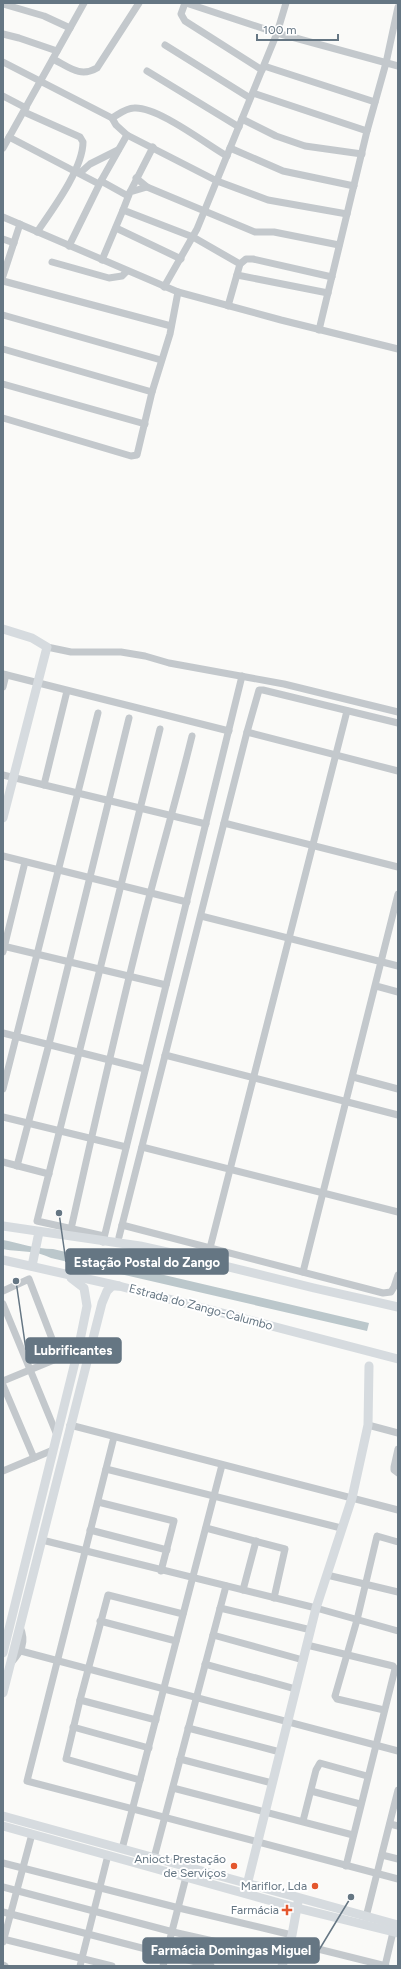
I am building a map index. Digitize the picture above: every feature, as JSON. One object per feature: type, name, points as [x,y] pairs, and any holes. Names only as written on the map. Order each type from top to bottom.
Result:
[{"type":"street","points":[[3,148],[84,3]]},
{"type":"street","points":[[53,59],[82,73],[89,73],[97,68],[139,3]]},
{"type":"street","points":[[375,102],[263,68],[186,21],[181,14],[186,3],[277,33],[398,66]]},
{"type":"street","points":[[164,287],[181,259],[204,212],[277,33],[286,3]]},
{"type":"street","points":[[3,4],[44,16],[70,28]]},
{"type":"street","points":[[319,330],[367,131],[386,63],[398,7]]},
{"type":"street","points":[[3,34],[57,51]]},
{"type":"street","points":[[165,45],[252,95],[367,131]]},
{"type":"street","points":[[3,62],[41,80],[112,118],[116,125],[127,135],[217,181],[275,202],[347,214]]},
{"type":"street","points":[[147,71],[239,127]]},
{"type":"street","points":[[3,96],[25,110],[80,137],[83,142],[83,150],[77,172],[37,232]]},
{"type":"street","points":[[112,118],[129,108],[159,114],[227,156]]},
{"type":"street","points":[[242,119],[276,136],[305,146],[362,154]]},
{"type":"street","points":[[69,246],[100,183],[127,135]]},
{"type":"street","points":[[10,137],[77,172],[129,194],[147,187]]},
{"type":"street","points":[[102,260],[136,178],[153,147]]},
{"type":"street","points":[[230,148],[282,171],[354,186]]},
{"type":"street","points":[[77,172],[118,150]]},
{"type":"street","points":[[136,178],[147,187],[255,232],[274,232],[339,245]]},
{"type":"street","points":[[123,210],[192,237],[240,264]]},
{"type":"street","points":[[3,217],[178,292],[319,330],[398,349]]},
{"type":"street","points":[[3,276],[4,268],[20,224]]},
{"type":"street","points":[[116,228],[181,259]]},
{"type":"street","points":[[3,239],[14,243]]},
{"type":"street","points":[[228,306],[240,264],[246,260],[253,259],[332,277]]},
{"type":"street","points":[[52,262],[109,278],[122,276],[127,271]]},
{"type":"street","points":[[237,275],[328,293]]},
{"type":"street","points":[[3,282],[171,326]]},
{"type":"street","points":[[3,418],[134,457],[137,455],[152,392],[171,326],[178,292]]},
{"type":"street","points":[[3,315],[161,360]]},
{"type":"street","points":[[3,350],[152,392]]},
{"type":"street","points":[[3,384],[145,424]]},
{"type":"street","points":[[3,629],[26,636],[47,647],[71,652],[121,652],[242,676],[398,712]]},
{"type":"street","points":[[3,818],[47,647]]},
{"type":"street","points":[[3,687],[5,674],[229,731]]},
{"type":"street","points":[[103,1239],[242,676]]},
{"type":"street","points":[[119,1236],[247,732],[261,690],[398,723]]},
{"type":"street","points":[[44,785],[67,691]]},
{"type":"street","points":[[210,1248],[337,755],[347,710]]},
{"type":"street","points":[[3,1088],[98,713]]},
{"type":"street","points":[[17,1166],[49,1044],[129,718]]},
{"type":"street","points":[[103,1239],[71,1229],[37,1221],[78,1052],[160,729]]},
{"type":"street","points":[[247,732],[398,771]]},
{"type":"street","points":[[71,1229],[91,1138],[150,893],[172,816],[192,736]]},
{"type":"street","points":[[3,775],[206,824]]},
{"type":"street","points":[[224,823],[398,867]]},
{"type":"street","points":[[3,856],[186,902]]},
{"type":"street","points":[[25,862],[3,948],[37,954],[166,985]]},
{"type":"street","points":[[303,1272],[398,894]]},
{"type":"street","points":[[201,916],[398,966]]},
{"type":"street","points":[[376,986],[398,992]]},
{"type":"street","points":[[3,1033],[145,1069]]},
{"type":"street","points":[[165,1055],[253,1079],[398,1115]]},
{"type":"street","points":[[352,1077],[398,1089]]},
{"type":"street","points":[[3,1117],[126,1147]]},
{"type":"street","points":[[142,1147],[398,1212]]},
{"type":"street","points":[[3,1162],[49,1174]]},
{"type":"street","points":[[122,1225],[382,1293],[391,1292],[398,1275]]},
{"type":"street","points":[[3,1226],[39,1232],[103,1239],[140,1246],[321,1290],[398,1306]]},
{"type":"street","points":[[32,1266],[39,1232]]},
{"type":"street","name":"Estrada do Zango-Calumbo","points":[[3,1260],[119,1286],[398,1359]]},
{"type":"street","points":[[3,1653],[6,1632],[57,1435],[78,1350],[87,1306],[86,1292],[78,1281],[59,1272]]},
{"type":"street","points":[[3,1291],[29,1279],[59,1357]]},
{"type":"street","points":[[3,1693],[104,1296],[112,1286],[119,1286]]},
{"type":"street","points":[[3,1304],[57,1435]]},
{"type":"street","points":[[3,1381],[78,1350]]},
{"type":"street","points":[[246,1889],[316,1608],[352,1498],[368,1425],[369,1366]]},
{"type":"street","points":[[3,1385],[34,1458]]},
{"type":"street","points":[[70,1425],[398,1510]]},
{"type":"street","points":[[368,1425],[398,1432]]},
{"type":"street","points":[[114,1437],[27,1781],[398,1880]]},
{"type":"street","points":[[398,1449],[394,1467],[394,1470],[398,1473]]},
{"type":"street","points":[[3,1471],[53,1450]]},
{"type":"street","points":[[122,1849],[222,1465]]},
{"type":"street","points":[[106,1469],[341,1528]]},
{"type":"street","points":[[98,1502],[174,1521],[161,1571]]},
{"type":"street","points":[[206,1528],[286,1549],[274,1598]]},
{"type":"street","points":[[90,1530],[167,1550]]},
{"type":"street","points":[[384,1710],[336,1698],[357,1620],[377,1536],[398,1542]]},
{"type":"street","points":[[42,1540],[161,1571],[316,1608],[398,1631]]},
{"type":"street","points":[[243,1590],[256,1541]]},
{"type":"street","points":[[327,1575],[398,1592]]},
{"type":"street","points":[[154,1858],[226,1586]]},
{"type":"street","points":[[140,1780],[66,1759],[100,1621],[108,1595],[184,1614]]},
{"type":"street","points":[[220,1608],[311,1630]]},
{"type":"street","points":[[100,1621],[176,1641]]},
{"type":"street","points":[[10,1664],[21,1651],[24,1641],[20,1627]]},
{"type":"street","points":[[212,1635],[303,1660]]},
{"type":"street","points":[[307,1645],[395,1667],[360,1804],[346,1866]]},
{"type":"street","points":[[21,1651],[398,1751]]},
{"type":"street","points":[[205,1664],[296,1689]]},
{"type":"street","points":[[80,1700],[156,1720]]},
{"type":"street","points":[[73,1727],[149,1748]]},
{"type":"street","points":[[188,1728],[280,1752]]},
{"type":"street","points":[[180,1759],[272,1782]]},
{"type":"street","points":[[303,1821],[316,1770],[320,1764],[367,1776]]},
{"type":"street","points":[[173,1788],[266,1811],[353,1835]]},
{"type":"street","points":[[366,1917],[398,1790]]},
{"type":"street","points":[[311,1791],[360,1804]]},
{"type":"street","points":[[3,1816],[154,1858],[246,1889],[396,1930]]},
{"type":"street","points":[[390,1824],[398,1826]]},
{"type":"street","points":[[3,1826],[186,1877],[246,1889]]},
{"type":"street","points":[[32,1834],[16,1890],[7,1913],[3,1940],[112,1966]]},
{"type":"street","points":[[382,1855],[398,1859]]},
{"type":"street","points":[[80,1966],[108,1856]]},
{"type":"street","points":[[3,1863],[100,1887],[291,1938],[385,1966],[396,1930]]},
{"type":"street","points":[[164,1966],[186,1877]]},
{"type":"street","points":[[3,1886],[283,1962],[291,1938],[298,1903]]},
{"type":"street","points":[[298,1903],[366,1917],[396,1930]]},
{"type":"street","points":[[7,1913],[211,1966]]},
{"type":"shaded area","points":[[3,1240],[34,1247],[53,1249],[369,1323],[367,1331],[51,1258],[38,1253],[3,1249]]},
{"type":"place","name":"Estação Postal do Zango","points":[[59,1213]]},
{"type":"place","name":"Lubrificantes","points":[[16,1281]]},
{"type":"place","name":"Anioct Prestação de Serviços","points":[[234,1866]]},
{"type":"place","name":"Mariflor, Lda","points":[[315,1886]]},
{"type":"place","name":"Farmácia Domingas Miguel","points":[[351,1897]]},
{"type":"place","name":"Farmácia","points":[[287,1910]]}]
